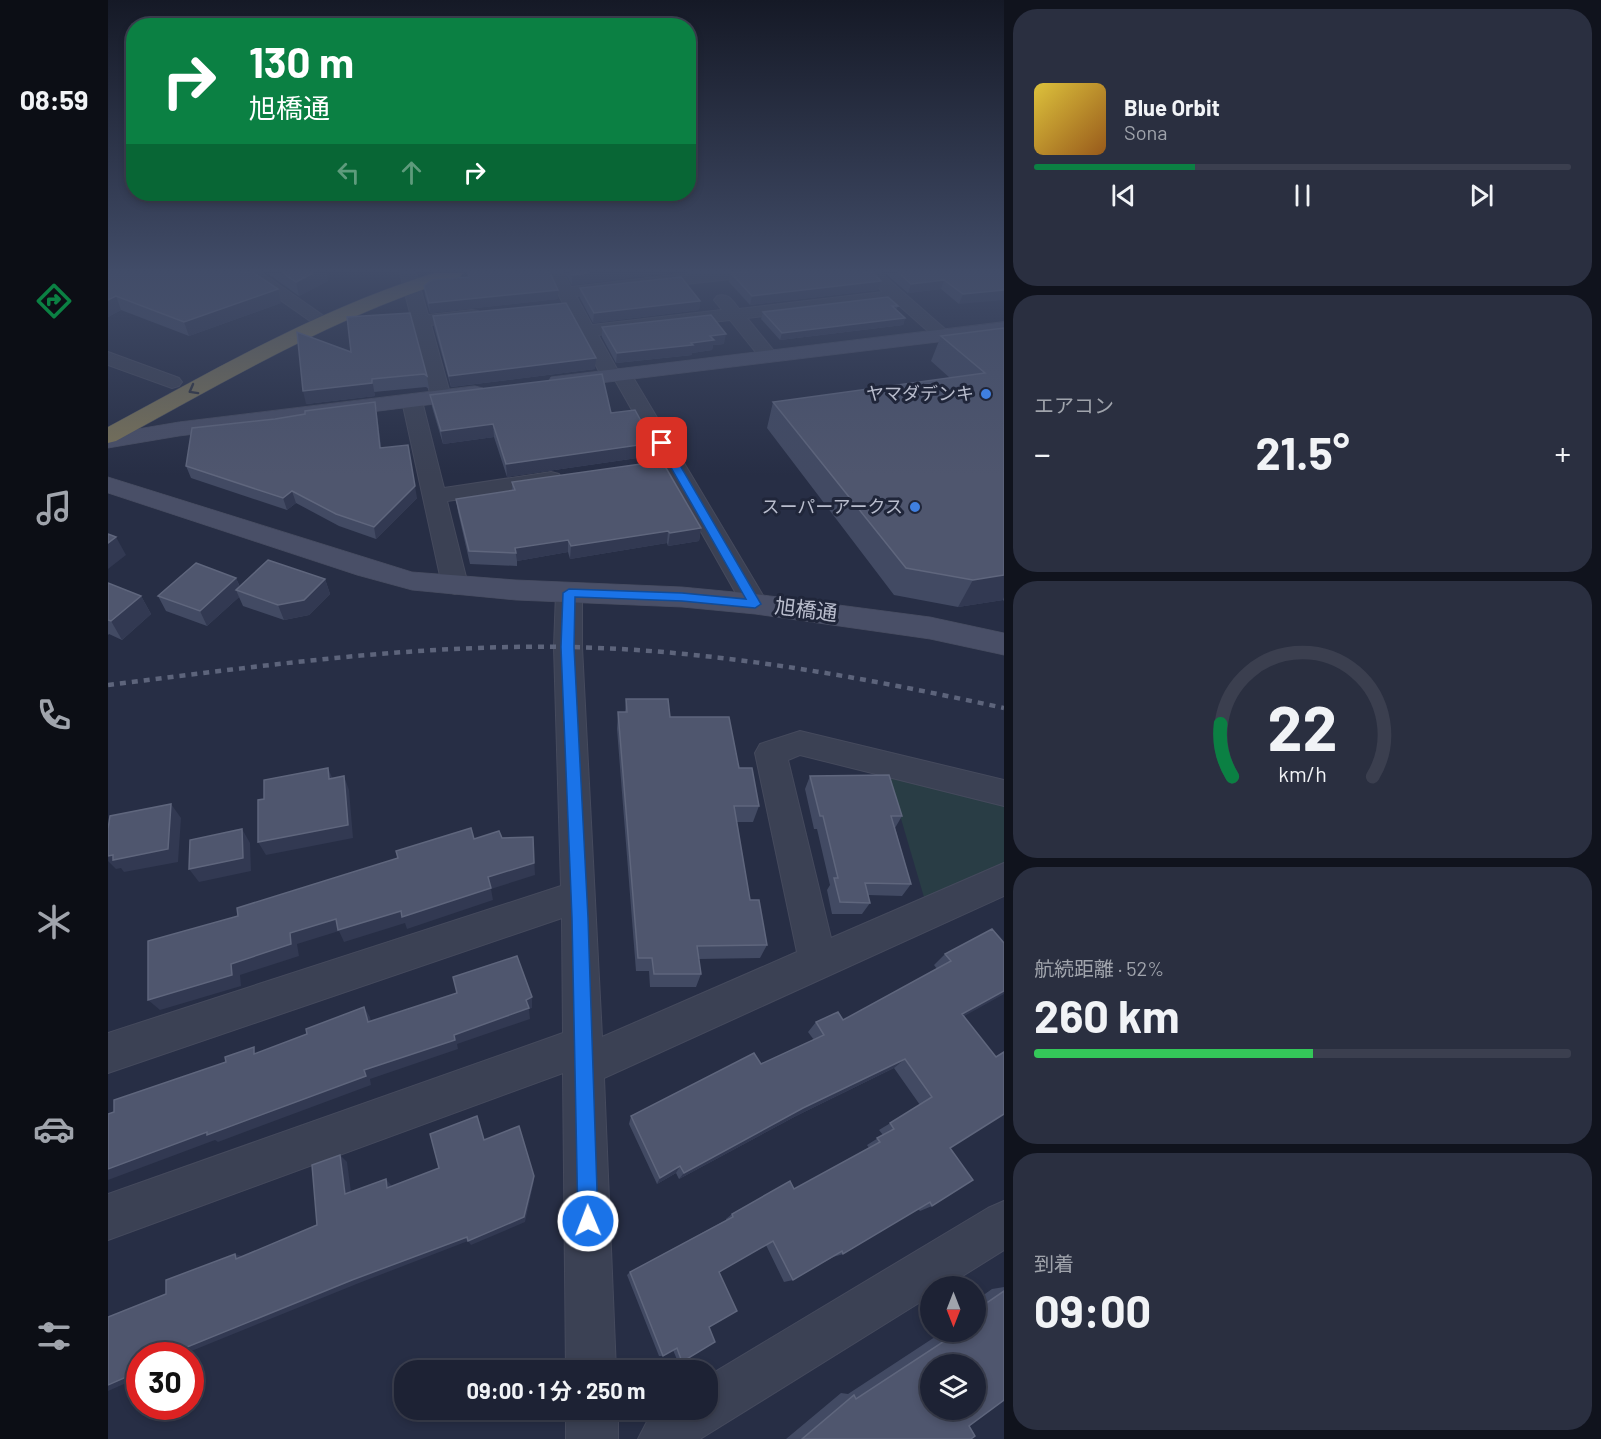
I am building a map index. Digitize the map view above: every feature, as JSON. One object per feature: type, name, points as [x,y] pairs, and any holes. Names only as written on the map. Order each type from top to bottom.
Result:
[{"type":"highway","points":[[108,417],[247,340]]},
{"type":"highway","points":[[108,438],[282,340]]},
{"type":"street","points":[[425,340],[441,397]]},
{"type":"street","points":[[593,340],[672,462],[755,604]]},
{"type":"street","points":[[756,340],[769,356]]},
{"type":"street","points":[[543,384],[908,340]]},
{"type":"street","points":[[108,358],[172,382]]},
{"type":"street","points":[[108,438],[498,390]]},
{"type":"street","points":[[412,401],[455,585]]},
{"type":"street","points":[[649,466],[672,462]]},
{"type":"street","points":[[435,496],[578,476]]},
{"type":"street","name":"旭橋通","points":[[108,485],[367,569],[412,581],[569,593],[682,597],[755,604],[919,626],[1004,644]]},
{"type":"street","points":[[569,593],[568,647],[579,896],[591,1360]]},
{"type":"street","points":[[818,962],[771,753],[800,743],[1004,793]]},
{"type":"street","points":[[108,1217],[584,1055],[818,962],[1004,879]]},
{"type":"street","points":[[108,1053],[579,896]]},
{"type":"street","points":[[718,1399],[1004,1224]]},
{"type":"street","points":[[592,1420],[592,1439]]},
{"type":"street","points":[[664,1439],[672,1427],[683,1420]]},
{"type":"shaded area","points":[[887,771],[1004,801],[1004,869],[926,904]]},
{"type":"building","points":[[298,340],[319,340],[351,352],[350,340],[417,340],[427,376],[424,374],[372,379],[372,383],[303,391]]},
{"type":"building","points":[[439,340],[586,340],[596,358],[449,376]]},
{"type":"building","points":[[610,340],[713,340],[691,343],[693,345],[617,353]]},
{"type":"building","name":"スーパーアークス","points":[[946,340],[1004,340],[1004,575],[973,580],[906,568],[773,402],[985,373]]},
{"type":"building","points":[[602,374],[611,413],[635,410],[653,443],[506,464],[493,424],[441,431],[430,395]]},
{"type":"building","points":[[375,402],[380,448],[408,445],[415,486],[374,527],[336,514],[292,491],[283,498],[186,466],[192,428],[275,419],[305,414],[305,411]]},
{"type":"building","points":[[662,461],[701,528],[571,546],[568,540],[515,548],[516,553],[469,551],[456,499],[515,490],[512,482]]},
{"type":"building","points":[[108,534],[116,537],[108,543]]},
{"type":"building","points":[[268,560],[325,579],[304,600],[278,605],[236,590]]},
{"type":"building","points":[[196,563],[236,578],[200,611],[158,596]]},
{"type":"building","points":[[108,583],[141,596],[111,621],[108,620]]},
{"type":"building","points":[[626,699],[668,699],[670,717],[729,717],[739,768],[752,768],[759,806],[734,806],[750,900],[759,900],[767,945],[697,946],[701,974],[654,974],[652,958],[638,958],[618,712],[627,712]]},
{"type":"building","points":[[328,768],[329,779],[344,776],[348,825],[258,842],[258,800],[264,799],[264,780]]},
{"type":"building","points":[[889,775],[902,816],[891,816],[911,884],[865,883],[870,903],[840,902],[834,878],[838,878],[823,816],[820,816],[810,776]]},
{"type":"building","points":[[171,804],[168,849],[113,860],[113,855],[108,856],[110,816]]},
{"type":"building","points":[[471,828],[474,839],[499,831],[502,838],[533,837],[534,863],[488,877],[491,888],[402,917],[401,911],[338,930],[336,919],[290,933],[291,944],[231,964],[232,975],[148,1000],[148,941],[238,916],[237,908],[398,858],[396,851]]},
{"type":"building","points":[[242,829],[243,858],[189,869],[190,840]]},
{"type":"building","points":[[992,929],[1004,943],[1004,991],[962,1014],[996,1057],[1004,1052],[1004,1114],[950,1148],[973,1180],[932,1206],[930,1202],[843,1254],[842,1251],[793,1280],[773,1241],[719,1272],[737,1311],[709,1327],[715,1342],[685,1360],[681,1360],[677,1348],[663,1356],[630,1272],[733,1217],[732,1214],[790,1181],[794,1189],[880,1142],[877,1138],[894,1129],[890,1123],[932,1097],[905,1059],[803,1108],[684,1173],[680,1166],[660,1178],[631,1116],[754,1053],[761,1064],[824,1035],[816,1022],[838,1012],[843,1020],[951,961],[945,954]]},
{"type":"building","points":[[517,956],[532,997],[526,1000],[529,1008],[454,1035],[455,1040],[364,1070],[366,1076],[108,1169],[108,1114],[114,1112],[114,1100],[226,1062],[225,1057],[254,1047],[254,1054],[307,1034],[306,1029],[364,1007],[368,1022],[457,993],[453,977]]},
{"type":"building","points":[[477,1116],[484,1140],[519,1126],[534,1176],[524,1217],[468,1241],[467,1237],[352,1280],[199,1342],[126,1342],[126,1377],[108,1385],[108,1317],[166,1294],[166,1280],[235,1254],[236,1259],[317,1225],[312,1165],[340,1155],[345,1194],[386,1179],[387,1188],[439,1168],[430,1134]]},
{"type":"building","points":[[1004,1291],[1004,1400],[986,1413],[986,1354],[925,1354],[943,1342],[986,1342],[986,1303]]},
{"type":"building","points":[[920,1357],[920,1420],[977,1420],[969,1426],[975,1436],[971,1439],[802,1439],[854,1395],[856,1399]]},
{"type":"railway","points":[[108,685],[280,664],[395,653],[453,649],[569,647],[624,649],[734,659],[842,676],[1004,708]]},
{"type":"place","name":"ヤマダデンキ","points":[[986,394]]},
{"type":"place","name":"スーパーアークス","points":[[915,507]]},
{"type":"route","points":[[588,1221],[580,918],[568,647],[569,593],[682,597],[755,604],[662,443]]}]
